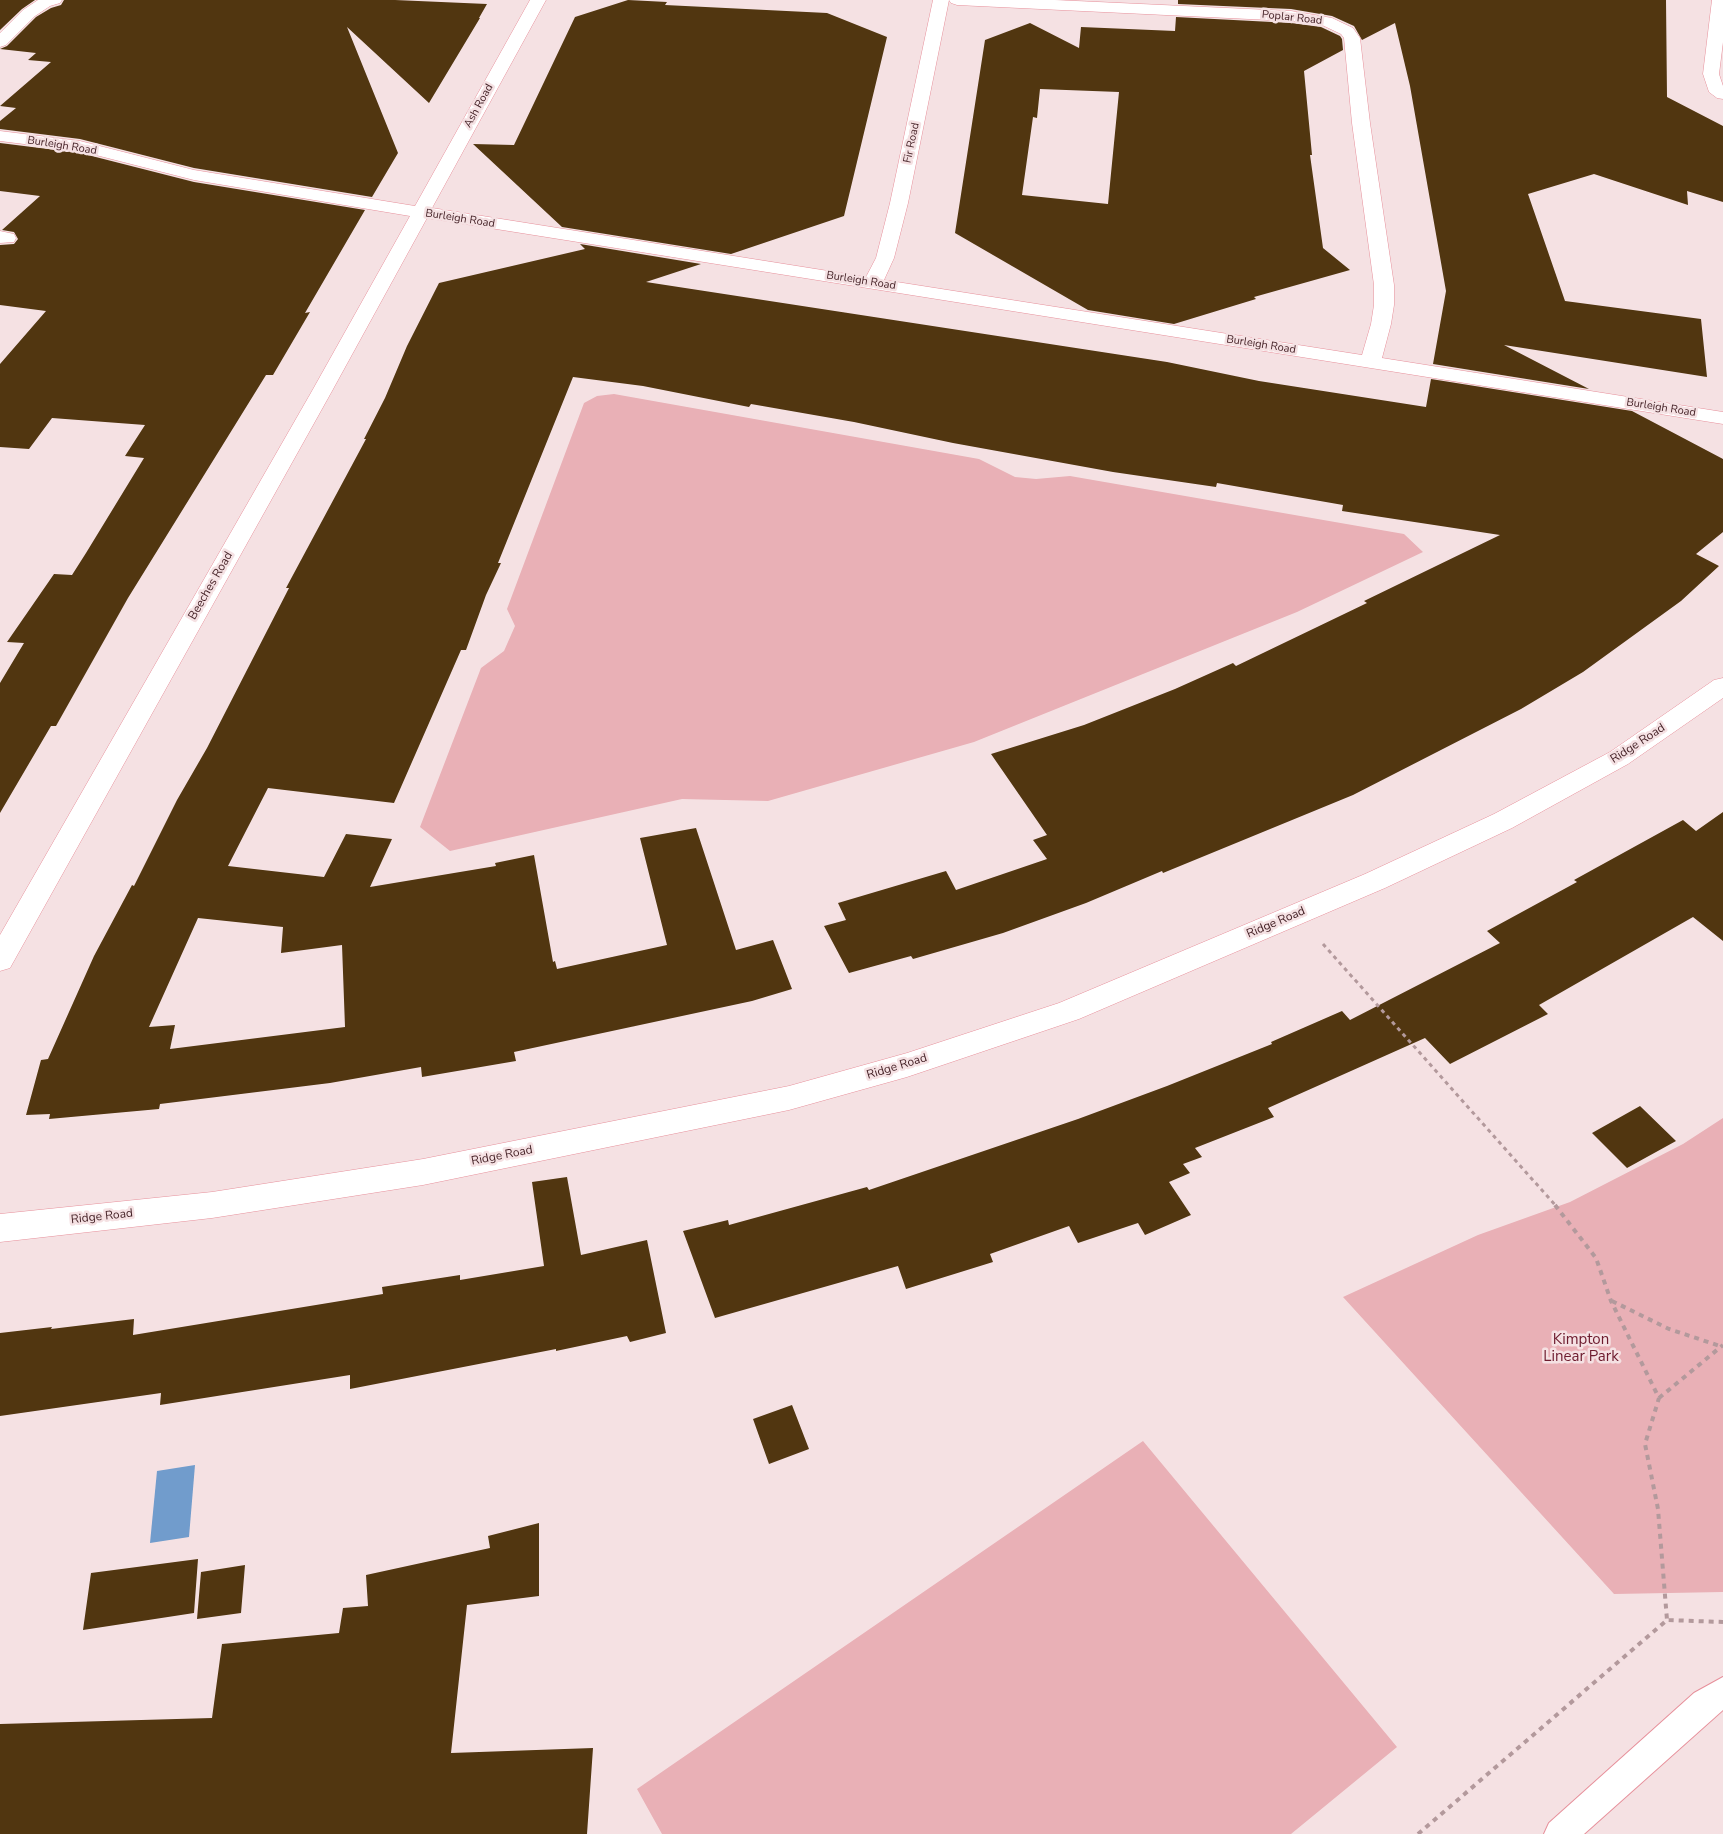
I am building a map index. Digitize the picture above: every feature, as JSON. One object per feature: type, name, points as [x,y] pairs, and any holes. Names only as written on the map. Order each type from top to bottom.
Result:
[{"type":"street","points":[[0,42],[29,13],[44,3],[54,0]]},
{"type":"street","name":"Ash Road","points":[[422,212],[538,0]]},
{"type":"street","name":"Fir Road","points":[[873,283],[884,258],[899,202],[941,0]]},
{"type":"street","name":"Poplar Road","points":[[957,0],[1291,16],[1326,21],[1347,31],[1352,38],[1361,123],[1384,285],[1384,305],[1381,324],[1370,363]]},
{"type":"street","points":[[1720,0],[1711,74],[1715,88],[1723,94]]},
{"type":"street","name":"Burleigh Road","points":[[0,136],[80,146],[194,175],[1723,418]]},
{"type":"street","name":"Beeches Road","points":[[0,960],[422,212]]},
{"type":"street","name":"Ridge Road","points":[[0,1228],[212,1205],[423,1172],[789,1098],[907,1065],[1069,1011],[1375,881],[1503,821],[1618,758],[1723,686]]},
{"type":"lane","points":[[1560,1834],[1705,1704],[1723,1692]]},
{"type":"path","points":[[1297,914],[1560,1211],[1596,1258],[1611,1301],[1659,1398]]},
{"type":"path","points":[[1611,1301],[1669,1329],[1721,1345]]},
{"type":"path","points":[[1667,1620],[1658,1509],[1645,1444],[1659,1398],[1721,1345]]},
{"type":"path","points":[[1418,1834],[1667,1620],[1723,1622]]},
{"type":"green space","points":[[614,394],[979,459],[1015,477],[1036,479],[1070,476],[1404,534],[1423,552],[1297,612],[974,742],[768,801],[682,799],[450,851],[420,827],[481,668],[504,651],[515,626],[507,609],[584,403],[597,396]]},
{"type":"green space","name":"Kimpton Linear Park","points":[[1723,1118],[1723,1592],[1614,1594],[1343,1297],[1478,1235],[1570,1202],[1683,1144]]},
{"type":"green space","points":[[1143,1441],[1397,1747],[1291,1834],[662,1834],[637,1789]]},
{"type":"water","points":[[195,1465],[189,1537],[150,1543],[157,1471]]},
{"type":"building","points":[[0,0],[35,0],[22,9],[0,30]]},
{"type":"building","points":[[64,0],[395,0],[487,4],[429,103],[347,27],[398,153],[372,197],[194,168],[80,139],[0,129],[0,121],[16,108],[0,106],[51,62],[28,60],[36,53],[0,49],[7,46],[36,17],[51,8],[61,5]]},
{"type":"building","points":[[628,0],[667,2],[665,5],[827,13],[887,37],[844,216],[731,254],[562,227],[473,144],[514,145],[575,17]]},
{"type":"building","points":[[1178,0],[1666,0],[1667,97],[1723,126],[1723,202],[1687,191],[1688,205],[1594,174],[1528,194],[1565,301],[1701,319],[1707,377],[1504,345],[1589,389],[1433,364],[1446,291],[1410,86],[1395,23],[1362,40],[1354,26],[1332,16],[1291,9],[1178,4]]},
{"type":"building","points":[[1176,17],[1291,23],[1321,27],[1340,36],[1343,50],[1304,71],[1312,155],[1310,155],[1323,248],[1350,270],[1254,297],[1256,299],[1174,324],[1088,310],[955,233],[985,40],[1030,23],[1079,48],[1081,27],[1175,31]],"holes":[[[1040,89],[1119,92],[1108,204],[1022,195],[1033,117],[1037,118]]]},
{"type":"building","points":[[0,143],[80,153],[194,182],[365,210],[305,313],[310,312],[273,375],[266,375],[128,598],[56,726],[51,726],[0,813],[0,683],[24,643],[7,642],[54,574],[72,575],[86,553],[144,458],[125,456],[145,425],[52,418],[29,449],[0,447],[0,364],[46,311],[0,305],[0,245],[14,244],[18,239],[14,232],[2,230],[40,196],[0,191]]},
{"type":"building","points":[[580,244],[701,264],[646,282],[1167,362],[1259,381],[1426,407],[1431,379],[1632,411],[1723,459],[1723,532],[1696,554],[1719,566],[1681,601],[1583,672],[1521,709],[1353,795],[1163,873],[1162,871],[1086,903],[1003,933],[913,959],[911,956],[849,973],[824,926],[846,920],[838,903],[946,871],[956,890],[1047,859],[1033,840],[1047,835],[991,754],[1084,725],[1175,689],[1233,663],[1236,666],[1367,603],[1364,601],[1500,535],[1342,511],[1343,505],[1217,483],[1216,487],[1113,472],[953,443],[854,422],[751,404],[749,407],[643,386],[573,377],[498,563],[501,563],[486,595],[466,650],[461,650],[394,803],[268,788],[228,866],[324,877],[346,834],[392,839],[370,887],[496,866],[495,863],[534,855],[553,962],[555,961],[557,969],[667,945],[640,838],[696,828],[736,950],[773,940],[792,989],[752,1001],[514,1052],[516,1061],[422,1077],[421,1067],[330,1083],[160,1104],[159,1109],[49,1119],[50,1114],[26,1115],[41,1060],[48,1059],[94,956],[132,885],[134,886],[177,800],[207,748],[289,588],[286,588],[366,439],[364,439],[385,398],[407,346],[439,283],[585,249]],"holes":[[[198,918],[283,927],[281,953],[342,945],[345,1027],[170,1049],[175,1025],[149,1027]]]},
{"type":"building","points":[[1723,812],[1723,941],[1693,917],[1539,1005],[1548,1014],[1450,1064],[1425,1038],[1268,1108],[1274,1117],[1195,1148],[1202,1157],[1183,1164],[1190,1173],[1169,1182],[1191,1215],[1145,1235],[1138,1223],[1078,1243],[1069,1226],[990,1254],[993,1262],[906,1289],[898,1266],[715,1318],[683,1231],[728,1220],[729,1225],[867,1187],[869,1190],[1078,1119],[1167,1086],[1272,1044],[1271,1042],[1342,1011],[1350,1020],[1500,943],[1487,931],[1577,882],[1574,880],[1683,820],[1696,831]]},
{"type":"building","points":[[1640,1106],[1676,1141],[1627,1168],[1592,1133]]},
{"type":"building","points":[[567,1177],[581,1255],[647,1240],[666,1333],[630,1342],[627,1336],[350,1389],[350,1375],[160,1405],[161,1393],[0,1416],[0,1333],[134,1319],[133,1335],[383,1294],[382,1287],[460,1275],[460,1280],[544,1266],[532,1182]]},
{"type":"building","points":[[792,1405],[809,1449],[769,1464],[753,1419]]},
{"type":"building","points":[[539,1523],[539,1596],[467,1605],[451,1753],[593,1748],[587,1834],[0,1834],[0,1724],[212,1718],[222,1644],[339,1633],[343,1608],[368,1606],[366,1575],[490,1548],[488,1536]]},
{"type":"building","points":[[198,1559],[194,1613],[83,1630],[91,1573]]},
{"type":"building","points":[[245,1565],[241,1613],[197,1619],[201,1572]]}]
